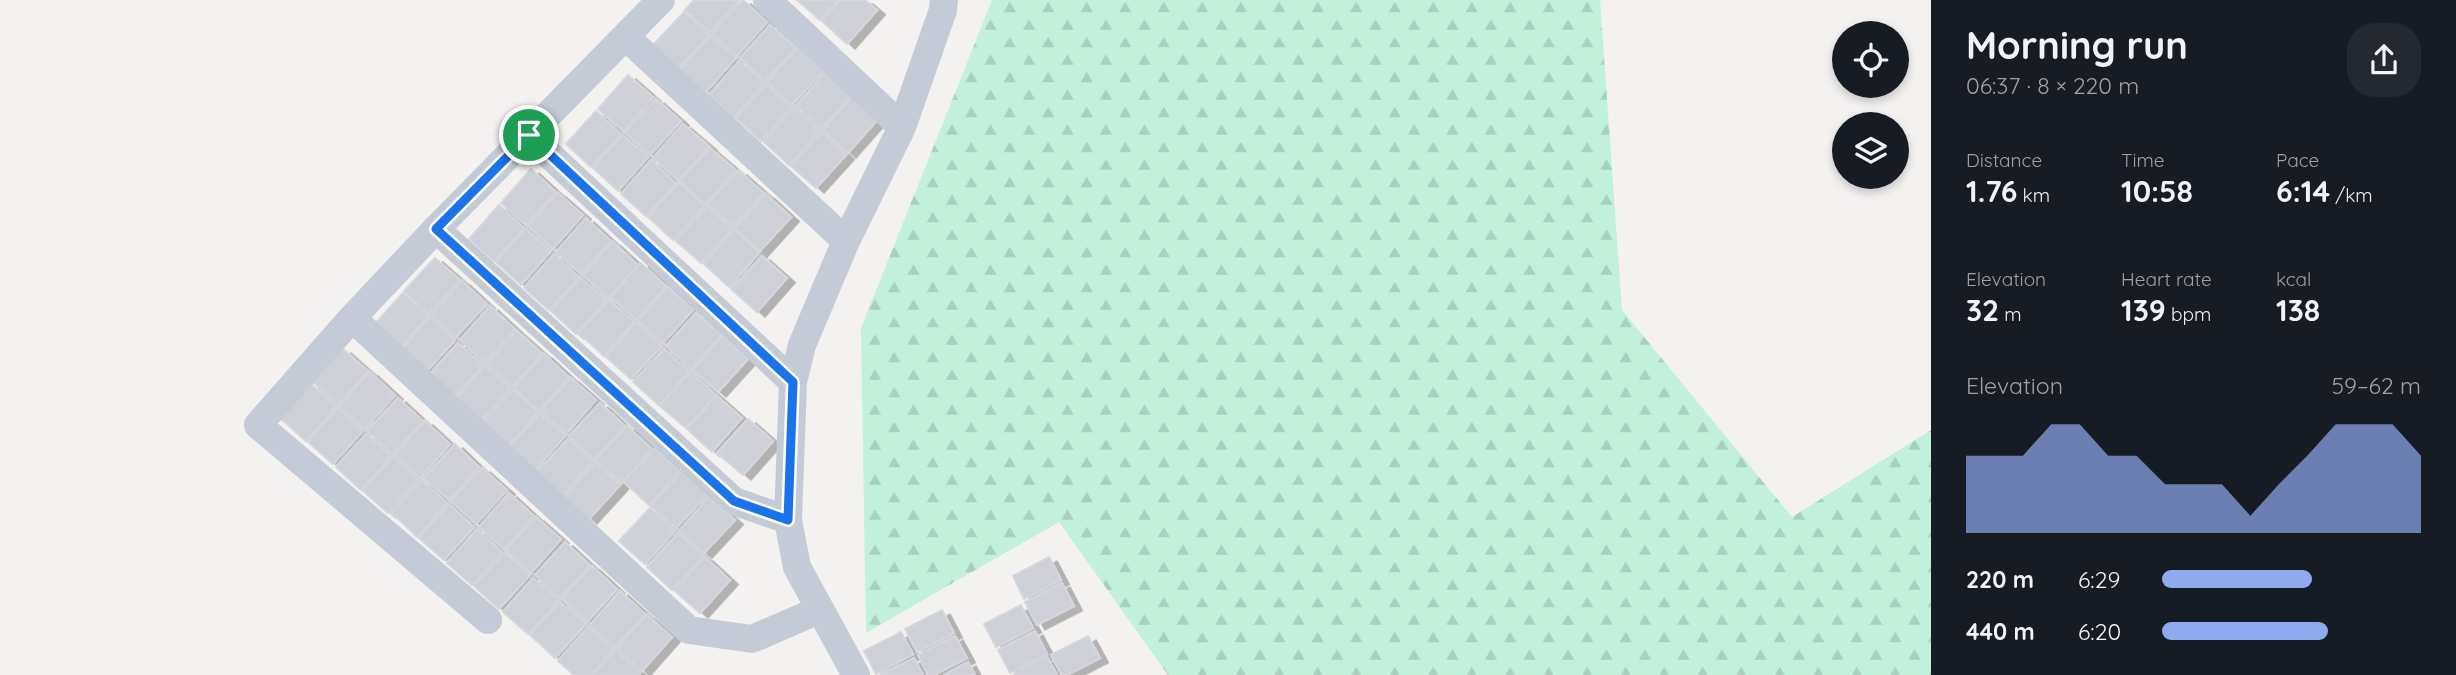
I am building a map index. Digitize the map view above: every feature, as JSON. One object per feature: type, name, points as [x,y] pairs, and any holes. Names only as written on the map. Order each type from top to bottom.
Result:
[{"type":"street","points":[[488,620],[258,425],[352,318],[436,229],[662,0]]},
{"type":"street","points":[[767,0],[902,127]]},
{"type":"street","points":[[856,675],[797,567],[788,520],[793,382],[802,345],[846,241],[902,127],[943,10],[944,0]]},
{"type":"street","points":[[626,37],[846,241]]},
{"type":"street","points":[[529,135],[793,382]]},
{"type":"street","points":[[436,229],[734,501],[788,520]]},
{"type":"street","points":[[352,318],[689,630],[752,639],[819,610]]},
{"type":"green space","points":[[992,0],[1600,0],[1622,310],[1792,517],[1931,430],[1931,675],[1168,675],[1059,522],[866,633],[861,328]]},
{"type":"building","points":[[694,0],[739,0],[710,32],[685,10]]},
{"type":"building","points":[[743,0],[767,22],[737,56],[712,33]]},
{"type":"building","points":[[797,0],[838,0],[820,20]]},
{"type":"building","points":[[841,0],[865,0],[877,10],[847,44],[822,21]]},
{"type":"building","points":[[684,12],[709,35],[679,68],[653,45]]},
{"type":"building","points":[[770,25],[796,48],[765,81],[740,58]]},
{"type":"building","points":[[711,36],[736,58],[706,92],[680,69]]},
{"type":"building","points":[[798,48],[823,71],[792,105],[767,82]]},
{"type":"building","points":[[739,61],[764,83],[734,117],[709,95]]},
{"type":"building","points":[[826,72],[851,95],[821,129],[796,106]]},
{"type":"building","points":[[628,75],[653,97],[623,131],[598,109]]},
{"type":"building","points":[[766,85],[791,107],[761,141],[736,118]]},
{"type":"building","points":[[853,96],[878,119],[848,153],[823,130]]},
{"type":"building","points":[[656,99],[681,121],[650,155],[625,132]]},
{"type":"building","points":[[794,108],[819,131],[789,165],[764,142]]},
{"type":"building","points":[[596,111],[621,134],[591,167],[566,144]]},
{"type":"building","points":[[683,124],[709,146],[678,180],[653,158]]},
{"type":"building","points":[[822,132],[846,155],[816,188],[791,166]]},
{"type":"building","points":[[623,135],[648,157],[618,191],[593,168]]},
{"type":"building","points":[[710,148],[736,170],[705,204],[680,181]]},
{"type":"building","points":[[651,160],[676,183],[646,216],[621,194]]},
{"type":"building","points":[[531,169],[556,192],[526,225],[501,203]]},
{"type":"building","points":[[739,171],[764,193],[733,227],[708,204]]},
{"type":"building","points":[[679,183],[704,206],[673,240],[648,217]]},
{"type":"building","points":[[558,193],[583,215],[553,249],[528,226]]},
{"type":"building","points":[[766,194],[791,217],[760,251],[735,228]]},
{"type":"building","points":[[499,205],[524,228],[494,261],[469,239]]},
{"type":"building","points":[[707,206],[732,229],[701,263],[676,241]]},
{"type":"building","points":[[586,218],[611,241],[581,274],[556,252]]},
{"type":"building","points":[[526,229],[551,251],[521,285],[496,262]]},
{"type":"building","points":[[734,230],[759,253],[729,287],[704,264]]},
{"type":"building","points":[[613,242],[638,265],[608,298],[583,275]]},
{"type":"building","points":[[554,254],[579,277],[549,310],[524,288]]},
{"type":"building","points":[[762,256],[787,278],[757,312],[731,289]]},
{"type":"building","points":[[435,258],[460,280],[429,314],[404,291]]},
{"type":"building","points":[[641,263],[666,286],[636,320],[611,297]]},
{"type":"building","points":[[581,278],[606,300],[576,334],[551,311]]},
{"type":"building","points":[[462,281],[487,304],[456,337],[432,315]]},
{"type":"building","points":[[668,287],[693,310],[663,343],[638,321]]},
{"type":"building","points":[[403,293],[428,316],[398,350],[372,327]]},
{"type":"building","points":[[609,300],[634,322],[604,356],[579,333]]},
{"type":"building","points":[[490,306],[515,329],[485,363],[460,340]]},
{"type":"building","points":[[696,313],[721,335],[691,369],[666,346]]},
{"type":"building","points":[[430,317],[455,340],[425,373],[400,351]]},
{"type":"building","points":[[636,323],[662,346],[631,379],[606,357]]},
{"type":"building","points":[[517,331],[542,353],[512,387],[487,364]]},
{"type":"building","points":[[723,336],[748,359],[718,392],[693,370]]},
{"type":"building","points":[[458,343],[483,365],[453,399],[428,376]]},
{"type":"building","points":[[343,349],[368,371],[338,405],[313,382]]},
{"type":"building","points":[[664,349],[689,371],[659,405],[633,382]]},
{"type":"building","points":[[544,354],[569,377],[539,410],[514,388]]},
{"type":"building","points":[[485,366],[510,389],[480,422],[455,400]]},
{"type":"building","points":[[370,372],[395,395],[365,429],[340,406]]},
{"type":"building","points":[[691,372],[716,395],[686,428],[660,406]]},
{"type":"building","points":[[571,378],[596,400],[566,434],[541,411]]},
{"type":"building","points":[[311,384],[336,407],[306,441],[280,418]]},
{"type":"building","points":[[513,390],[538,412],[508,446],[482,424]]},
{"type":"building","points":[[717,396],[742,418],[712,452],[687,429]]},
{"type":"building","points":[[398,398],[423,421],[393,454],[367,431]]},
{"type":"building","points":[[600,403],[625,426],[594,459],[569,436]]},
{"type":"building","points":[[338,408],[363,431],[333,464],[308,442]]},
{"type":"building","points":[[540,414],[565,436],[535,470],[509,447]]},
{"type":"building","points":[[748,419],[773,441],[743,475],[717,453]]},
{"type":"building","points":[[425,421],[450,444],[420,478],[395,455]]},
{"type":"building","points":[[627,426],[652,449],[621,483],[596,460]]},
{"type":"building","points":[[366,434],[391,456],[361,490],[336,467]]},
{"type":"building","points":[[568,439],[593,461],[562,495],[537,472]]},
{"type":"building","points":[[455,444],[479,467],[449,500],[424,478]]},
{"type":"building","points":[[655,449],[679,471],[649,505],[624,482]]},
{"type":"building","points":[[393,457],[418,480],[388,513],[363,491]]},
{"type":"building","points":[[595,462],[620,485],[589,519],[565,496]]},
{"type":"building","points":[[482,468],[507,490],[476,524],[451,501]]},
{"type":"building","points":[[682,472],[707,495],[676,528],[651,506]]},
{"type":"building","points":[[422,480],[447,503],[417,537],[392,513]]},
{"type":"building","points":[[509,493],[534,516],[504,549],[479,527]]},
{"type":"building","points":[[709,497],[735,520],[704,553],[679,531]]},
{"type":"building","points":[[449,504],[474,527],[444,560],[419,538]]},
{"type":"building","points":[[650,508],[675,531],[645,564],[619,541]]},
{"type":"building","points":[[536,517],[561,539],[531,573],[506,550]]},
{"type":"building","points":[[477,529],[502,552],[472,585],[447,563]]},
{"type":"building","points":[[678,533],[703,556],[672,590],[647,567]]},
{"type":"building","points":[[565,542],[590,565],[560,598],[535,575]]},
{"type":"building","points":[[505,553],[530,575],[499,609],[474,586]]},
{"type":"building","points":[[705,557],[730,580],[700,613],[675,591]]},
{"type":"building","points":[[1049,557],[1061,580],[1024,599],[1013,576]]},
{"type":"building","points":[[592,566],[617,589],[587,622],[562,599]]},
{"type":"building","points":[[533,578],[559,600],[528,634],[503,612]]},
{"type":"building","points":[[1062,583],[1074,606],[1037,625],[1025,602]]},
{"type":"building","points":[[620,591],[645,614],[615,647],[590,625]]},
{"type":"building","points":[[560,602],[586,624],[555,658],[530,635]]},
{"type":"building","points":[[1021,605],[1033,628],[996,647],[984,624]]},
{"type":"building","points":[[942,610],[954,633],[917,652],[905,629]]},
{"type":"building","points":[[647,615],[672,637],[642,671],[617,648]]},
{"type":"building","points":[[588,627],[613,649],[591,675],[574,675],[558,661]]},
{"type":"building","points":[[1035,631],[1047,654],[1010,673],[998,650]]},
{"type":"building","points":[[901,632],[913,654],[876,674],[864,651]]},
{"type":"building","points":[[955,636],[967,658],[934,675],[928,675],[918,655]]},
{"type":"building","points":[[1088,636],[1100,658],[1062,675],[1051,655]]},
{"type":"building","points":[[615,650],[640,673],[639,675],[593,675]]},
{"type":"building","points":[[1047,657],[1057,675],[1013,675]]},
{"type":"building","points":[[914,658],[923,675],[880,675]]},
{"type":"building","points":[[968,662],[975,675],[944,675]]},
{"type":"route","points":[[529,135],[793,382],[788,520],[734,501],[436,229],[529,135]]}]
